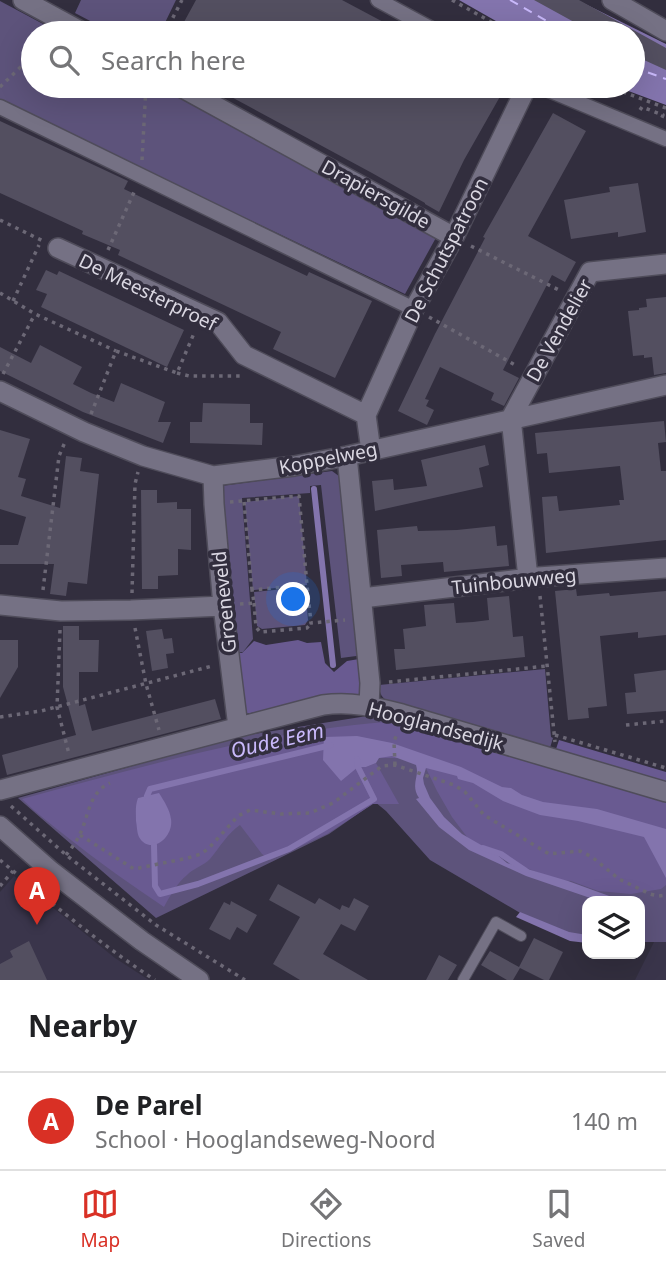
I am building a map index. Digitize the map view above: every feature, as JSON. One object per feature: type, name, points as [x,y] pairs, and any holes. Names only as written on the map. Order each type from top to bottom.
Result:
[{"type":"street","points":[[23,0],[62,21]]},
{"type":"street","points":[[377,0],[416,21]]},
{"type":"street","points":[[612,0],[666,31]]},
{"type":"street","name":"Drapiersgilde","points":[[201,98],[454,237]]},
{"type":"street","name":"De Schutspatroon","points":[[366,415],[414,310],[454,237],[521,98]]},
{"type":"street","points":[[568,98],[666,139]]},
{"type":"street","points":[[0,107],[414,310]]},
{"type":"street","name":"De Meesterproef","points":[[49,244],[218,323],[244,355],[366,415]]},
{"type":"street","name":"De Vendelier","points":[[511,418],[590,272],[666,264]]},
{"type":"street","name":"Koppelweg","points":[[0,391],[78,429],[143,456],[213,476],[348,456],[666,385]]},
{"type":"street","points":[[366,415],[371,451]]},
{"type":"street","points":[[511,418],[533,577]]},
{"type":"street","points":[[348,456],[370,683],[369,706]]},
{"type":"street","name":"Groeneveld","points":[[213,476],[223,606],[238,727]]},
{"type":"street","name":"Tuinbouwweg","points":[[362,598],[533,577],[666,568]]},
{"type":"street","points":[[0,605],[61,611],[223,606]]},
{"type":"street","name":"Hooglandsedijk","points":[[2,796],[73,771],[323,705],[344,703],[402,714],[666,792]]},
{"type":"street","points":[[0,826],[51,871],[142,941],[199,980]]},
{"type":"lane","points":[[463,980],[496,922],[520,936]]},
{"type":"path","points":[[171,21],[182,0]]},
{"type":"path","points":[[452,0],[490,21]]},
{"type":"path","points":[[0,87],[21,67]]},
{"type":"path","points":[[100,268],[142,175],[145,98]]},
{"type":"path","points":[[639,98],[666,108]]},
{"type":"path","points":[[652,111],[655,104]]},
{"type":"path","points":[[642,107],[663,115]]},
{"type":"path","points":[[0,220],[49,244],[13,301]]},
{"type":"path","name":"Drapiersgilde","points":[[454,237],[575,298]]},
{"type":"path","points":[[0,293],[36,314],[116,352],[177,373],[190,376],[245,375],[254,360]]},
{"type":"path","points":[[414,310],[534,376]]},
{"type":"path","points":[[0,380],[36,314]]},
{"type":"path","points":[[177,373],[202,315]]},
{"type":"path","points":[[40,609],[59,456],[78,429],[116,352]]},
{"type":"path","points":[[143,456],[135,484],[131,610],[146,684],[163,747]]},
{"type":"path","points":[[214,504],[244,501],[299,496],[311,623],[307,628],[260,632],[256,627],[244,501]]},
{"type":"path","points":[[533,577],[555,741]]},
{"type":"path","points":[[253,590],[307,585]]},
{"type":"path","points":[[223,606],[254,603]]},
{"type":"path","points":[[61,611],[57,707],[73,771]]},
{"type":"path","points":[[311,623],[340,620]]},
{"type":"path","points":[[0,717],[41,711],[231,661]]},
{"type":"path","points":[[390,682],[547,666]]},
{"type":"path","points":[[626,725],[666,721]]},
{"type":"path","points":[[395,765],[394,743],[398,728]]},
{"type":"path","points":[[555,735],[666,768]]},
{"type":"path","points":[[80,835],[134,869],[188,859],[209,848],[238,816],[250,810],[281,814],[310,813],[334,803],[383,766],[395,765],[454,785],[465,792],[484,815],[549,854],[580,851],[592,857],[619,879],[650,894],[666,895]]},
{"type":"path","points":[[66,855],[80,835],[100,788],[107,783],[121,780]]},
{"type":"path","points":[[2,796],[66,855],[156,925],[244,980]]},
{"type":"path","points":[[0,860],[126,961],[155,980]]},
{"type":"path","points":[[0,886],[13,871]]},
{"type":"shaded area","points":[[81,0],[176,0],[166,21],[90,21],[75,13]]},
{"type":"shaded area","points":[[459,0],[577,0],[619,21],[496,21]]},
{"type":"shaded area","points":[[0,1],[38,21],[21,21],[21,98],[182,98],[438,234],[405,294],[0,101]]},
{"type":"shaded area","points":[[645,34],[666,44],[666,105],[645,97]]},
{"type":"shaded area","points":[[332,471],[343,479],[364,655],[341,658],[321,485],[310,486],[310,493],[242,498],[253,639],[243,652],[235,653],[221,486]]},
{"type":"shaded area","points":[[299,496],[307,585],[253,590],[245,502]]},
{"type":"shaded area","points":[[305,587],[308,620],[305,625],[262,629],[257,626],[254,592]]},
{"type":"shaded area","points":[[298,640],[307,643],[321,642],[325,663],[334,672],[347,661],[365,658],[370,698],[243,714],[236,653],[242,653],[254,641],[266,645]]},
{"type":"shaded area","points":[[545,669],[553,738],[549,751],[390,702],[382,695],[379,685]]},
{"type":"shaded area","points":[[367,716],[441,733],[666,801],[666,942],[645,942],[645,896],[582,896],[582,938],[527,917],[430,860],[375,802],[329,834],[156,918],[18,798],[236,737]]},
{"type":"shaded area","points":[[385,722],[461,740],[666,802],[666,885],[661,889],[631,894],[598,891],[507,861],[467,837],[452,817],[421,758],[379,758],[358,767],[376,763],[399,804],[373,804],[327,834],[270,860],[262,854],[240,825],[210,859],[180,882],[164,907],[79,846],[22,799],[202,752],[339,727]],"holes":[[[159,794],[171,819],[138,798]]]},
{"type":"shaded area","points":[[357,736],[392,743],[461,767],[502,787],[511,788],[543,802],[597,809],[666,829],[666,878],[644,837],[540,815],[503,801],[473,783],[458,779],[457,776],[426,768],[423,778],[430,798],[444,817],[462,834],[507,863],[609,896],[584,896],[526,876],[469,850],[439,827],[416,799],[419,798],[415,789],[416,765],[392,756],[379,758],[376,763],[358,767],[341,781],[323,760],[324,737]]},
{"type":"shaded area","points":[[559,740],[666,772],[666,785],[555,752]]},
{"type":"shaded area","points":[[159,793],[169,812],[171,826],[165,838],[155,845],[149,845],[138,835],[136,804],[138,798]]},
{"type":"shaded area","points":[[14,876],[115,958],[149,980],[0,980],[0,892]]},
{"type":"shaded area","points":[[520,912],[569,932],[582,934],[582,942],[570,941],[516,917]]},
{"type":"shaded area","points":[[654,942],[666,942],[666,980],[635,980]]},
{"type":"building","points":[[196,0],[342,0],[381,21],[185,21]]},
{"type":"building","points":[[534,0],[579,0],[617,21],[572,21]]},
{"type":"building","points":[[645,36],[666,48],[666,70],[645,60]]},
{"type":"building","points":[[233,98],[499,98],[464,160],[439,212]]},
{"type":"building","points":[[553,113],[586,131],[528,236],[576,262],[565,282],[552,275],[503,370],[519,378],[504,406],[491,400],[494,393],[440,367],[425,399],[429,400],[426,406],[434,410],[427,425],[398,411],[485,238],[483,237]]},
{"type":"building","points":[[0,121],[128,181],[124,189],[307,276],[309,272],[372,301],[335,378],[273,349],[281,332],[118,255],[120,250],[0,193]]},
{"type":"building","points":[[638,183],[646,232],[618,237],[618,232],[571,239],[564,200],[610,192],[609,187]]},
{"type":"building","points":[[46,270],[57,275],[59,271],[184,330],[167,367],[41,307],[47,294],[36,290]]},
{"type":"building","points":[[666,297],[666,373],[654,375],[652,357],[633,356],[628,311],[647,307],[646,299]]},
{"type":"building","points":[[40,345],[82,367],[73,384],[91,393],[114,402],[121,383],[165,402],[158,422],[171,422],[163,443],[83,412],[0,371],[0,347],[31,363]]},
{"type":"building","points":[[203,403],[250,404],[250,423],[263,423],[262,445],[190,443],[190,422],[202,422]]},
{"type":"building","points":[[664,421],[666,442],[658,443],[661,471],[666,471],[666,540],[546,553],[542,497],[557,496],[559,511],[620,505],[619,500],[624,500],[620,466],[549,473],[547,453],[537,454],[535,433]]},
{"type":"building","points":[[0,430],[30,439],[18,477],[26,479],[21,496],[60,508],[66,456],[82,458],[80,471],[99,474],[87,584],[68,582],[66,596],[50,594],[54,564],[0,564],[0,545],[18,545],[26,517],[0,509]]},
{"type":"building","points":[[485,445],[489,465],[479,468],[483,487],[375,511],[372,481],[393,479],[394,490],[427,486],[421,460]]},
{"type":"building","points":[[141,490],[157,490],[157,503],[177,502],[177,509],[191,509],[191,550],[178,549],[178,575],[158,576],[158,589],[142,589]]},
{"type":"building","points":[[417,526],[418,531],[495,526],[497,546],[507,545],[509,566],[444,572],[443,562],[401,565],[402,576],[381,578],[377,530]]},
{"type":"building","points":[[576,589],[577,596],[666,591],[666,635],[638,638],[638,632],[600,636],[607,706],[588,708],[589,718],[568,720],[555,591]]},
{"type":"building","points":[[509,596],[513,637],[523,636],[525,657],[396,670],[394,649],[405,649],[403,629],[426,626],[424,605],[454,603],[456,623],[473,622],[489,620],[487,598]]},
{"type":"building","points":[[63,626],[79,626],[79,640],[99,640],[98,672],[79,672],[79,706],[85,704],[92,731],[215,699],[221,719],[7,775],[2,755],[76,735],[63,687]]},
{"type":"building","points":[[162,629],[164,639],[172,638],[174,653],[166,654],[168,668],[152,671],[146,631]]},
{"type":"building","points":[[0,640],[18,640],[18,667],[0,698]]},
{"type":"building","points":[[666,670],[666,711],[627,714],[625,693],[636,692],[634,674]]},
{"type":"building","points":[[278,884],[315,904],[319,898],[340,910],[342,905],[349,908],[354,898],[369,906],[355,931],[341,924],[323,954],[368,980],[300,980],[273,964],[300,917],[269,900]]},
{"type":"building","points":[[231,901],[257,915],[247,933],[237,927],[230,940],[209,929],[224,902],[230,905]]},
{"type":"building","points":[[534,938],[563,952],[549,980],[520,968],[513,980],[507,980],[481,965],[490,951],[519,967]]},
{"type":"building","points":[[29,941],[47,980],[0,980],[0,964],[13,957],[10,951]]},
{"type":"building","points":[[439,955],[457,965],[448,980],[426,980]]},
{"type":"waterway","points":[[314,489],[333,665]]},
{"type":"waterway","name":"Oude Eem","points":[[147,796],[150,789],[331,745]]},
{"type":"waterway","points":[[154,845],[155,886],[160,894],[198,884],[289,849],[374,799],[358,767],[357,759]]},
{"type":"waterway","name":"Oude Eem","points":[[483,848],[501,854],[526,871]]},
{"type":"ferry route","points":[[510,0],[547,21]]},
{"type":"ferry route","points":[[645,71],[666,79]]},
{"type":"place","name":"De Parel","points":[[37,925]]}]
